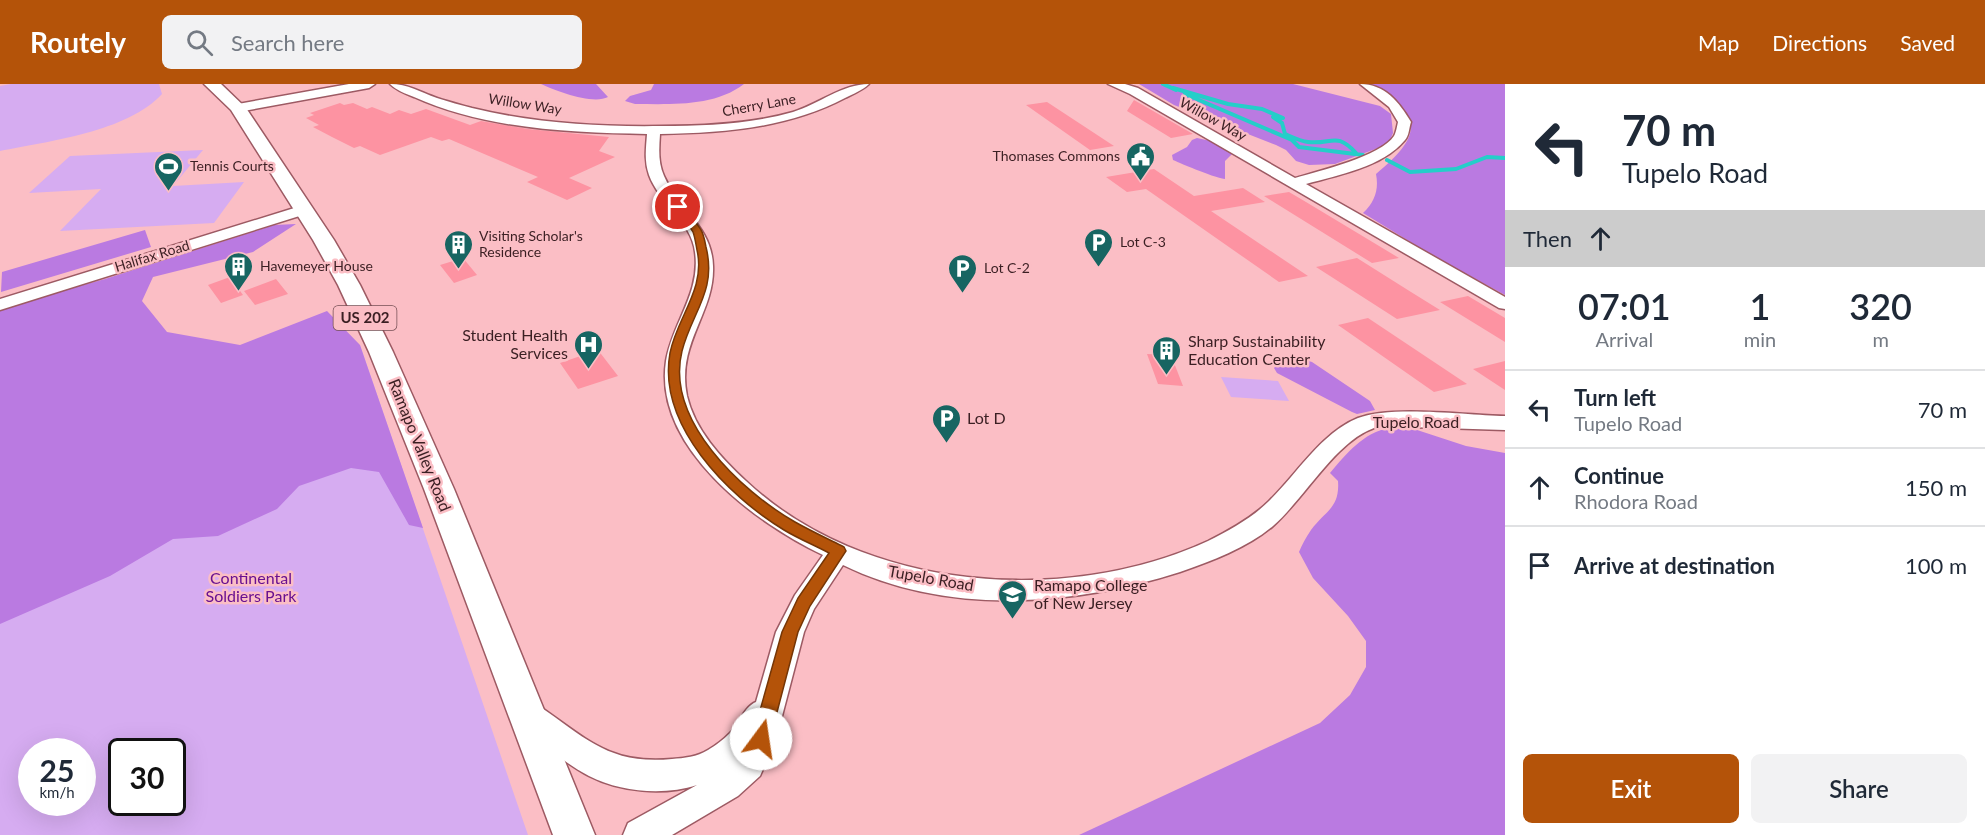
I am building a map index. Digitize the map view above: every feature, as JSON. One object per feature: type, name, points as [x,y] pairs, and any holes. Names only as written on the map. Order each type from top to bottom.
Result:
[{"type":"main road","name":"Ramapo Valley Road","points":[[212,84],[238,108],[348,283],[388,367],[475,576],[525,713],[574,835]]},
{"type":"street","points":[[238,108],[369,84]]},
{"type":"street","name":"Willow Way","points":[[396,84],[431,100],[488,114],[564,125],[654,130]]},
{"type":"street","name":"Cherry Lane","points":[[654,130],[739,126],[782,119],[823,105],[862,84]]},
{"type":"street","name":"Willow Way","points":[[1114,84],[1134,91],[1296,182]]},
{"type":"street","points":[[1296,182],[1373,159],[1398,142],[1404,128],[1400,115],[1390,101],[1366,84]]},
{"type":"street","name":"Tupelo Road","points":[[654,130],[651,164],[655,175],[663,191],[698,232],[703,251],[705,272],[701,292],[676,350],[674,369],[677,398],[690,427],[714,464],[741,491],[789,526],[866,564],[893,573],[957,585],[1019,589],[1059,588],[1120,580],[1201,554],[1263,520],[1346,434],[1365,422],[1390,419],[1505,423]]},
{"type":"street","points":[[1296,182],[1505,304]]},
{"type":"street","name":"Halifax Road","points":[[0,305],[304,210]]},
{"type":"street","points":[[640,835],[727,785],[749,765],[761,739],[790,632],[804,603],[838,551]]},
{"type":"street","points":[[525,713],[599,765],[625,773],[652,776],[690,772],[716,763],[741,743],[770,701]]},
{"type":"green space","points":[[11,84],[159,84],[162,94],[129,118],[108,126],[64,139],[0,151],[0,86]]},
{"type":"green space","name":"Tennis Courts","points":[[203,150],[173,186],[244,182],[214,223],[60,231],[101,189],[29,193],[70,156]]},
{"type":"green space","name":"Continental Soldiers Park","points":[[360,345],[528,835],[0,835],[0,496]]},
{"type":"green space","points":[[1221,377],[1278,381],[1289,401],[1231,397]]},
{"type":"shaded area","points":[[541,84],[596,84],[608,97],[584,98]]},
{"type":"shaded area","points":[[654,84],[744,84],[719,97],[692,103],[635,104],[625,101],[630,96],[651,90]]},
{"type":"shaded area","points":[[1139,84],[1293,84],[1380,106],[1391,114],[1393,133],[1390,140],[1381,147],[1335,164],[1309,165],[1296,161],[1286,150],[1276,145],[1174,105]]},
{"type":"shaded area","points":[[1372,84],[1505,84],[1505,295],[1435,257],[1363,213],[1375,195],[1376,174],[1402,149],[1411,128],[1409,118],[1402,107]]},
{"type":"shaded area","points":[[1197,138],[1211,141],[1232,154],[1225,161],[1225,179],[1173,160],[1172,155],[1187,147],[1192,140]]},
{"type":"shaded area","points":[[296,224],[253,252],[153,277],[142,301],[167,332],[240,345],[327,311],[360,345],[423,528],[409,525],[379,472],[351,468],[299,486],[277,509],[218,536],[173,539],[110,576],[0,624],[0,308],[105,279],[274,225]]},
{"type":"shaded area","points":[[145,230],[151,247],[1,292],[2,272]]},
{"type":"shaded area","points":[[1305,360],[1312,362],[1370,401],[1375,410],[1357,414],[1352,412],[1277,373],[1274,368]]},
{"type":"shaded area","points":[[1389,428],[1414,429],[1466,446],[1505,453],[1505,835],[1079,835],[1320,723],[1350,695],[1366,667],[1366,641],[1348,616],[1313,578],[1299,552],[1311,530],[1337,497],[1338,481],[1330,473],[1363,439]]},
{"type":"building","points":[[1134,100],[1193,134],[1171,138],[1127,111]]},
{"type":"building","points":[[1047,102],[1114,146],[1090,150],[1026,105]]},
{"type":"building","points":[[340,103],[344,105],[353,103],[367,109],[372,107],[390,114],[399,110],[411,114],[426,109],[470,125],[481,121],[528,129],[609,137],[599,151],[615,157],[569,178],[592,188],[567,200],[527,182],[538,177],[449,139],[442,141],[431,137],[380,155],[360,146],[354,148],[313,127],[319,125],[306,118],[314,115],[310,113]]},
{"type":"building","points":[[1154,169],[1194,196],[1243,188],[1265,202],[1211,211],[1308,276],[1279,282],[1146,189],[1127,192],[1106,177]]},
{"type":"building","points":[[1289,192],[1399,258],[1372,263],[1264,196]]},
{"type":"building","name":"Visiting Scholar's Residence","points":[[463,258],[477,275],[454,283],[440,265]]},
{"type":"building","points":[[1357,258],[1440,310],[1397,319],[1316,267]]},
{"type":"building","points":[[230,277],[243,295],[221,303],[208,285]]},
{"type":"building","points":[[276,279],[288,294],[255,305],[244,291]]},
{"type":"building","points":[[1468,296],[1505,318],[1505,342],[1440,302]]},
{"type":"building","points":[[1368,318],[1467,384],[1434,392],[1338,325]]},
{"type":"building","name":"Student Health Services","points":[[598,350],[618,376],[578,389],[560,363]]},
{"type":"building","name":"Sharp Sustainability Education Center","points":[[1147,354],[1171,355],[1183,386],[1158,384]]},
{"type":"building","points":[[1505,361],[1505,390],[1473,369]]},
{"type":"waterway","points":[[1163,84],[1176,90]]},
{"type":"waterway","points":[[1173,88],[1228,104],[1262,109],[1283,118],[1273,117],[1282,123],[1285,134],[1308,142],[1334,140],[1343,142],[1356,153]]},
{"type":"waterway","points":[[1185,94],[1292,140],[1299,147],[1363,155]]},
{"type":"waterway","points":[[1387,160],[1410,172],[1456,169],[1487,157],[1505,158]]},
{"type":"place","name":"Thomases Commons","points":[[1141,182]]},
{"type":"place","name":"Tennis Courts","points":[[169,192]]},
{"type":"place","name":"Lot C-3","points":[[1099,268]]},
{"type":"place","name":"Visiting Scholar's Residence","points":[[458,270]]},
{"type":"place","name":"Havemeyer House","points":[[239,292]]},
{"type":"place","name":"Lot C-2","points":[[963,294]]},
{"type":"place","name":"Student Health Services","points":[[589,370]]},
{"type":"place","name":"Sharp Sustainability Education Center","points":[[1167,376]]},
{"type":"place","name":"Lot D","points":[[946,444]]},
{"type":"place","name":"Ramapo College of New Jersey","points":[[1013,620]]},
{"type":"route","points":[[678,207],[698,232],[705,265],[701,292],[676,350],[674,369],[677,398],[690,427],[714,464],[741,491],[769,513],[808,538],[838,551],[804,603],[790,632],[761,739]]}]
